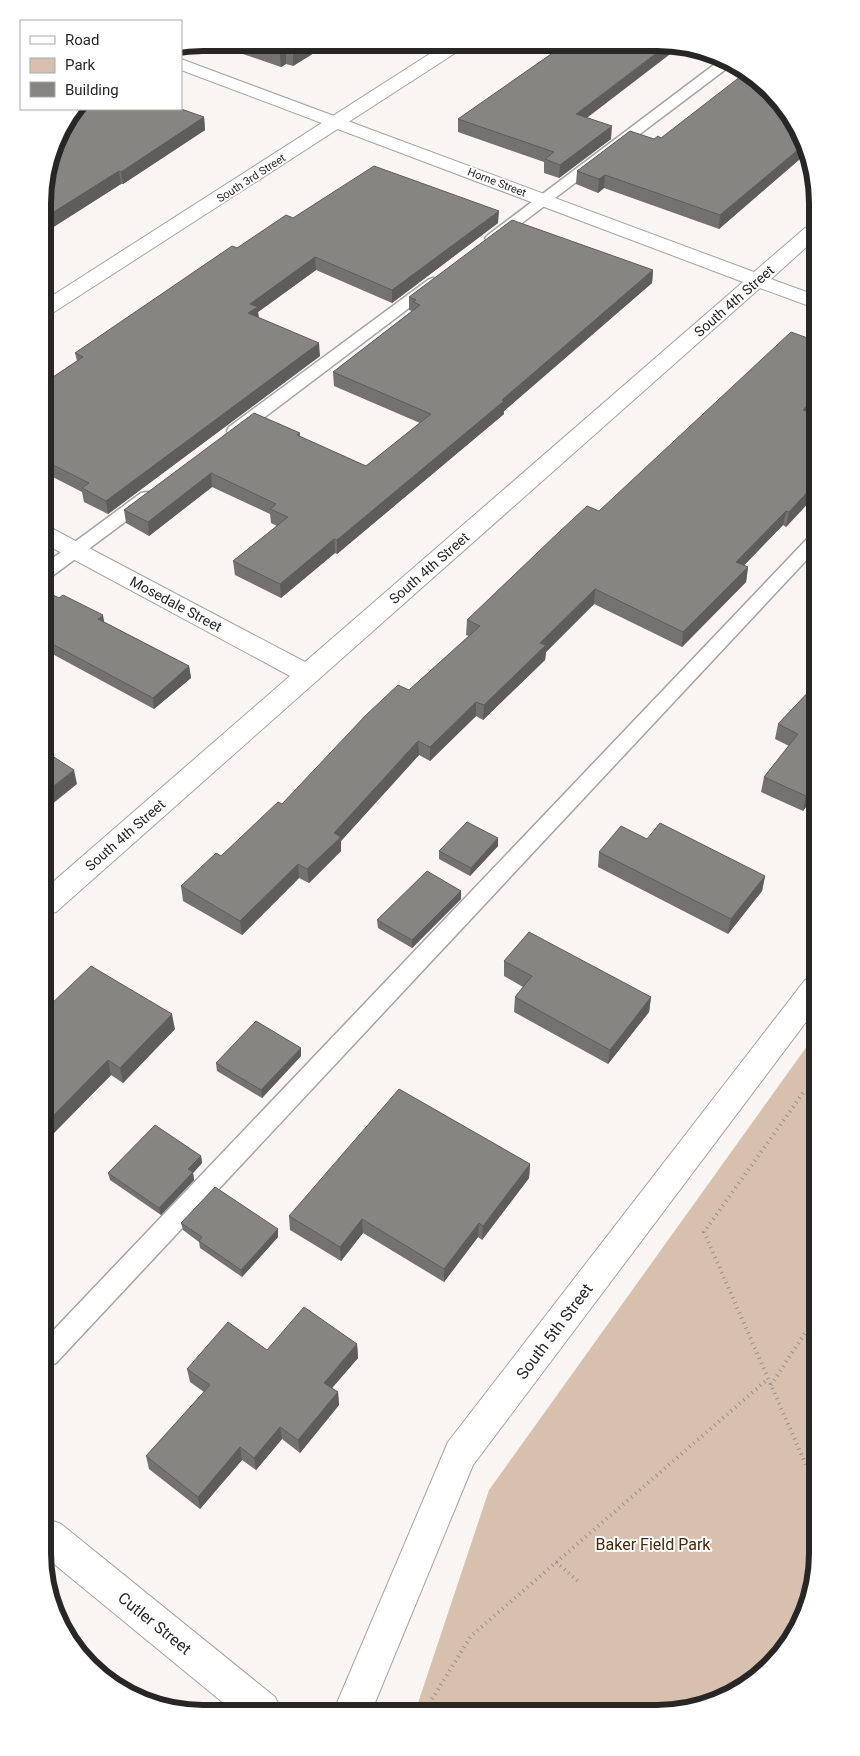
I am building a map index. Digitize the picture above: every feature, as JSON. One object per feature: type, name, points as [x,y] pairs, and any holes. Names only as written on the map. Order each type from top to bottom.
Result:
[{"type":"street","name":"South 3rd Street","points":[[52,305],[339,122],[446,51]]},
{"type":"street","name":"Horne Street","points":[[182,64],[809,300]]},
{"type":"street","name":"South 4th Street","points":[[51,899],[809,235]]},
{"type":"street","name":"Mosedale Street","points":[[52,537],[307,674]]},
{"type":"street","name":"South 5th Street","points":[[356,1705],[460,1454],[808,997]]},
{"type":"street","name":"Cutler Street","points":[[51,1538],[256,1705]]},
{"type":"lane","points":[[480,247],[722,66]]},
{"type":"lane","points":[[226,438],[448,271]]},
{"type":"lane","points":[[52,568],[163,485]]},
{"type":"lane","points":[[51,1351],[809,548]]},
{"type":"path","points":[[803,1093],[704,1232],[808,1470]]},
{"type":"path","points":[[771,1385],[807,1330]]},
{"type":"path","points":[[432,1699],[471,1636],[768,1379]]},
{"type":"path","points":[[556,1562],[580,1583]]},
{"type":"green space","name":"Baker Field Park","points":[[808,1044],[808,1563],[806,1583],[801,1602],[783,1637],[757,1667],[741,1679],[715,1693],[696,1700],[657,1705],[417,1705],[489,1490]]},
{"type":"building","points":[[555,51],[659,51],[576,114],[612,126],[560,165],[545,159],[554,152],[458,119]]},
{"type":"building","points":[[740,77],[764,96],[777,111],[788,127],[799,149],[720,215],[605,175],[599,179],[577,171],[630,131],[654,139],[658,136],[661,138]]},
{"type":"building","points":[[182,109],[204,117],[121,172],[119,171],[52,213],[52,193],[56,164],[67,136],[84,110]]},
{"type":"building","points":[[374,166],[499,211],[392,290],[315,257],[250,304],[258,307],[248,313],[319,343],[106,501],[82,488],[89,483],[52,464],[52,378],[83,357],[75,353],[232,246],[237,248],[286,215],[293,218]]},
{"type":"building","points":[[512,220],[653,270],[502,400],[504,401],[337,540],[334,539],[280,584],[233,561],[288,517],[270,509],[276,504],[211,473],[148,522],[124,510],[254,413],[300,433],[297,435],[366,466],[431,414],[333,372],[420,305],[413,302],[416,300],[409,297]]},
{"type":"building","points":[[791,332],[809,339],[809,404],[803,410],[809,412],[809,491],[736,562],[748,567],[683,632],[595,589],[540,643],[546,645],[484,705],[476,702],[430,747],[418,741],[334,833],[341,837],[307,869],[298,864],[240,921],[181,886],[216,853],[221,856],[278,802],[282,804],[366,715],[398,685],[409,690],[480,626],[467,620],[587,506],[599,511]]},
{"type":"building","points":[[52,594],[59,598],[63,595],[103,615],[98,619],[189,666],[153,698],[52,644]]},
{"type":"building","points":[[809,692],[809,792],[806,796],[764,777],[798,734],[778,724]]},
{"type":"building","points":[[52,756],[74,770],[52,788]]},
{"type":"building","points":[[467,822],[498,838],[471,868],[439,851]]},
{"type":"building","points":[[660,823],[765,876],[731,919],[599,852],[621,826],[647,839]]},
{"type":"building","points":[[427,871],[461,891],[412,940],[377,920]]},
{"type":"building","points":[[529,932],[651,997],[610,1050],[515,997],[532,976],[504,961]]},
{"type":"building","points":[[91,966],[172,1014],[120,1068],[108,1060],[51,1118],[51,1004]]},
{"type":"building","points":[[256,1021],[301,1048],[261,1090],[216,1063]]},
{"type":"building","points":[[399,1089],[530,1164],[483,1226],[479,1223],[444,1269],[362,1219],[340,1247],[289,1216]]},
{"type":"building","points":[[155,1125],[201,1156],[188,1169],[193,1172],[159,1208],[108,1173]]},
{"type":"building","points":[[215,1187],[278,1229],[241,1270],[199,1241],[202,1237],[181,1223]]},
{"type":"building","points":[[304,1307],[357,1344],[324,1383],[338,1392],[298,1440],[280,1427],[254,1458],[240,1447],[198,1497],[146,1456],[210,1385],[187,1369],[228,1322],[267,1350]]}]
